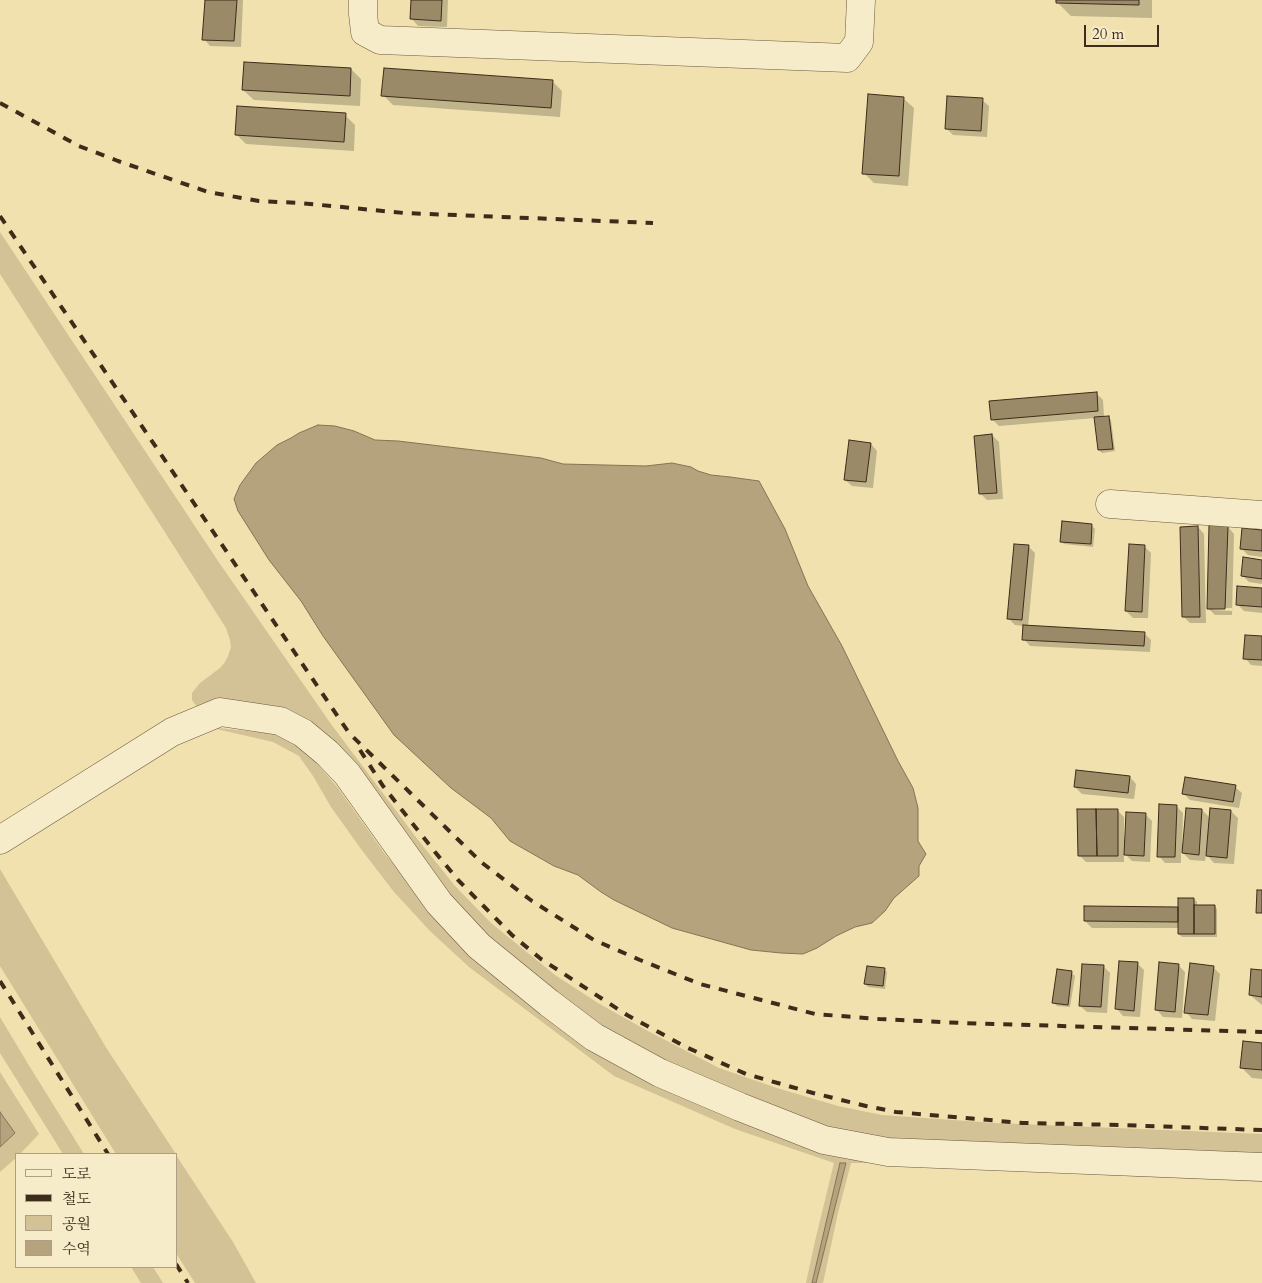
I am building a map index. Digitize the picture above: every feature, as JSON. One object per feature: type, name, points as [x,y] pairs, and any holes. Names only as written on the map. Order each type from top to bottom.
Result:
[{"type":"street","points":[[363,0],[365,32],[380,40],[846,58],[858,42],[860,0]]},
{"type":"street","points":[[1110,504],[1262,515]]},
{"type":"street","points":[[0,840],[172,732],[220,712],[280,721],[304,733],[347,774],[439,903],[479,946],[594,1037],[660,1073],[824,1140],[888,1152],[1262,1167]]},
{"type":"green space","points":[[0,232],[218,561],[331,724],[455,886],[491,923],[555,975],[598,1003],[719,1068],[838,1106],[882,1115],[995,1123],[1262,1134],[1262,1158],[914,1141],[863,1135],[807,1121],[664,1064],[617,1039],[483,939],[337,756],[246,704],[203,703],[197,707],[192,700],[192,693],[200,683],[220,668],[228,656],[231,647],[226,628],[0,274]]},
{"type":"green space","points":[[208,727],[277,734],[307,752],[338,788],[385,854],[427,904],[542,1006],[793,1136],[1262,1171],[1262,1182],[906,1163],[851,1163],[823,1283],[816,1283],[846,1164],[812,1283],[806,1283],[834,1163],[735,1129],[614,1076],[469,967],[430,931],[394,892],[361,849],[331,807],[299,756],[273,742]]},
{"type":"green space","points":[[0,869],[107,1049],[175,1153],[115,1153],[0,966]]},
{"type":"green space","points":[[0,1017],[83,1153],[62,1153],[0,1053]]},
{"type":"green space","points":[[0,1072],[39,1134],[21,1153],[15,1153],[15,1159],[0,1172],[0,1147],[15,1133],[0,1112]]},
{"type":"green space","points":[[178,1158],[233,1242],[256,1283],[195,1283],[178,1256]]},
{"type":"green space","points":[[132,1268],[154,1268],[163,1283],[141,1283]]},
{"type":"water","points":[[318,425],[335,426],[354,431],[375,440],[541,458],[563,464],[646,466],[672,463],[691,467],[711,475],[759,481],[785,529],[808,586],[842,646],[913,788],[918,808],[918,841],[926,854],[919,866],[919,876],[894,898],[885,911],[872,923],[855,927],[803,954],[781,953],[751,950],[672,928],[614,900],[578,875],[554,866],[510,841],[491,818],[451,788],[394,735],[323,636],[301,601],[269,560],[238,511],[234,499],[240,485],[256,463],[277,445]]},
{"type":"water","points":[[0,1112],[15,1133],[0,1147]]},
{"type":"water","points":[[840,1163],[846,1163],[816,1283],[812,1283]]},
{"type":"building","points":[[205,0],[237,0],[234,41],[202,40]]},
{"type":"building","points":[[411,0],[442,0],[441,21],[410,19]]},
{"type":"building","points":[[1056,0],[1139,0],[1139,5],[1056,3]]},
{"type":"building","points":[[244,62],[351,68],[350,96],[242,90]]},
{"type":"building","points":[[384,68],[553,80],[551,108],[381,96]]},
{"type":"building","points":[[868,94],[904,97],[899,176],[862,174]]},
{"type":"building","points":[[947,96],[983,98],[981,131],[945,129]]},
{"type":"building","points":[[237,106],[346,113],[344,142],[235,135]]},
{"type":"building","points":[[1097,392],[1098,411],[991,420],[989,401]]},
{"type":"building","points":[[1109,416],[1113,449],[1098,450],[1094,417]]},
{"type":"building","points":[[992,434],[997,493],[979,494],[974,436]]},
{"type":"building","points":[[849,440],[871,443],[866,482],[844,480]]},
{"type":"building","points":[[1062,521],[1092,524],[1091,544],[1060,542]]},
{"type":"building","points":[[1209,525],[1228,526],[1225,609],[1207,609]]},
{"type":"building","points":[[1198,526],[1200,617],[1182,617],[1180,527]]},
{"type":"building","points":[[1242,528],[1262,530],[1262,551],[1240,549]]},
{"type":"building","points":[[1014,544],[1029,545],[1022,620],[1007,619]]},
{"type":"building","points":[[1129,544],[1145,545],[1142,612],[1125,611]]},
{"type":"building","points":[[1243,557],[1262,560],[1262,579],[1241,576]]},
{"type":"building","points":[[1237,586],[1262,588],[1262,607],[1236,605]]},
{"type":"building","points":[[1023,625],[1145,632],[1144,646],[1022,640]]},
{"type":"building","points":[[1245,635],[1262,636],[1262,660],[1243,659]]},
{"type":"building","points":[[1076,770],[1130,776],[1128,793],[1074,787]]},
{"type":"building","points":[[1185,777],[1236,785],[1233,802],[1182,794]]},
{"type":"building","points":[[1159,804],[1177,805],[1175,857],[1157,857]]},
{"type":"building","points":[[1186,808],[1202,809],[1199,855],[1182,853]]},
{"type":"building","points":[[1210,808],[1231,810],[1227,858],[1206,856]]},
{"type":"building","points":[[1077,809],[1096,809],[1097,856],[1078,856]]},
{"type":"building","points":[[1096,809],[1118,809],[1118,856],[1097,856]]},
{"type":"building","points":[[1126,812],[1146,813],[1144,856],[1124,855]]},
{"type":"building","points":[[1257,890],[1262,890],[1262,913],[1256,913]]},
{"type":"building","points":[[1178,898],[1194,898],[1194,934],[1178,934]]},
{"type":"building","points":[[1194,905],[1215,905],[1215,934],[1194,934]]},
{"type":"building","points":[[1084,906],[1178,907],[1178,922],[1084,921]]},
{"type":"building","points":[[1119,961],[1138,962],[1134,1011],[1115,1009]]},
{"type":"building","points":[[1159,962],[1179,964],[1175,1012],[1155,1010]]},
{"type":"building","points":[[1190,963],[1214,966],[1208,1015],[1184,1013]]},
{"type":"building","points":[[1082,964],[1104,965],[1101,1007],[1079,1006]]},
{"type":"building","points":[[867,966],[885,968],[883,986],[864,984]]},
{"type":"building","points":[[1057,969],[1072,971],[1068,1005],[1052,1003]]},
{"type":"building","points":[[1251,969],[1262,970],[1262,997],[1249,995]]},
{"type":"building","points":[[1243,1041],[1262,1043],[1262,1070],[1240,1068]]},
{"type":"railway","points":[[0,103],[79,146],[208,192],[259,201],[404,213],[653,223]]},
{"type":"railway","points":[[0,216],[349,733],[481,862],[532,901],[594,940],[700,984],[815,1014],[962,1023],[1262,1032]]},
{"type":"railway","points":[[360,750],[383,786],[435,852],[459,881],[512,935],[541,959],[627,1015],[686,1047],[746,1074],[813,1093],[896,1112],[1023,1123],[1262,1130]]},
{"type":"railway","points":[[0,981],[107,1153]]},
{"type":"railway","points":[[178,1267],[188,1283]]}]
